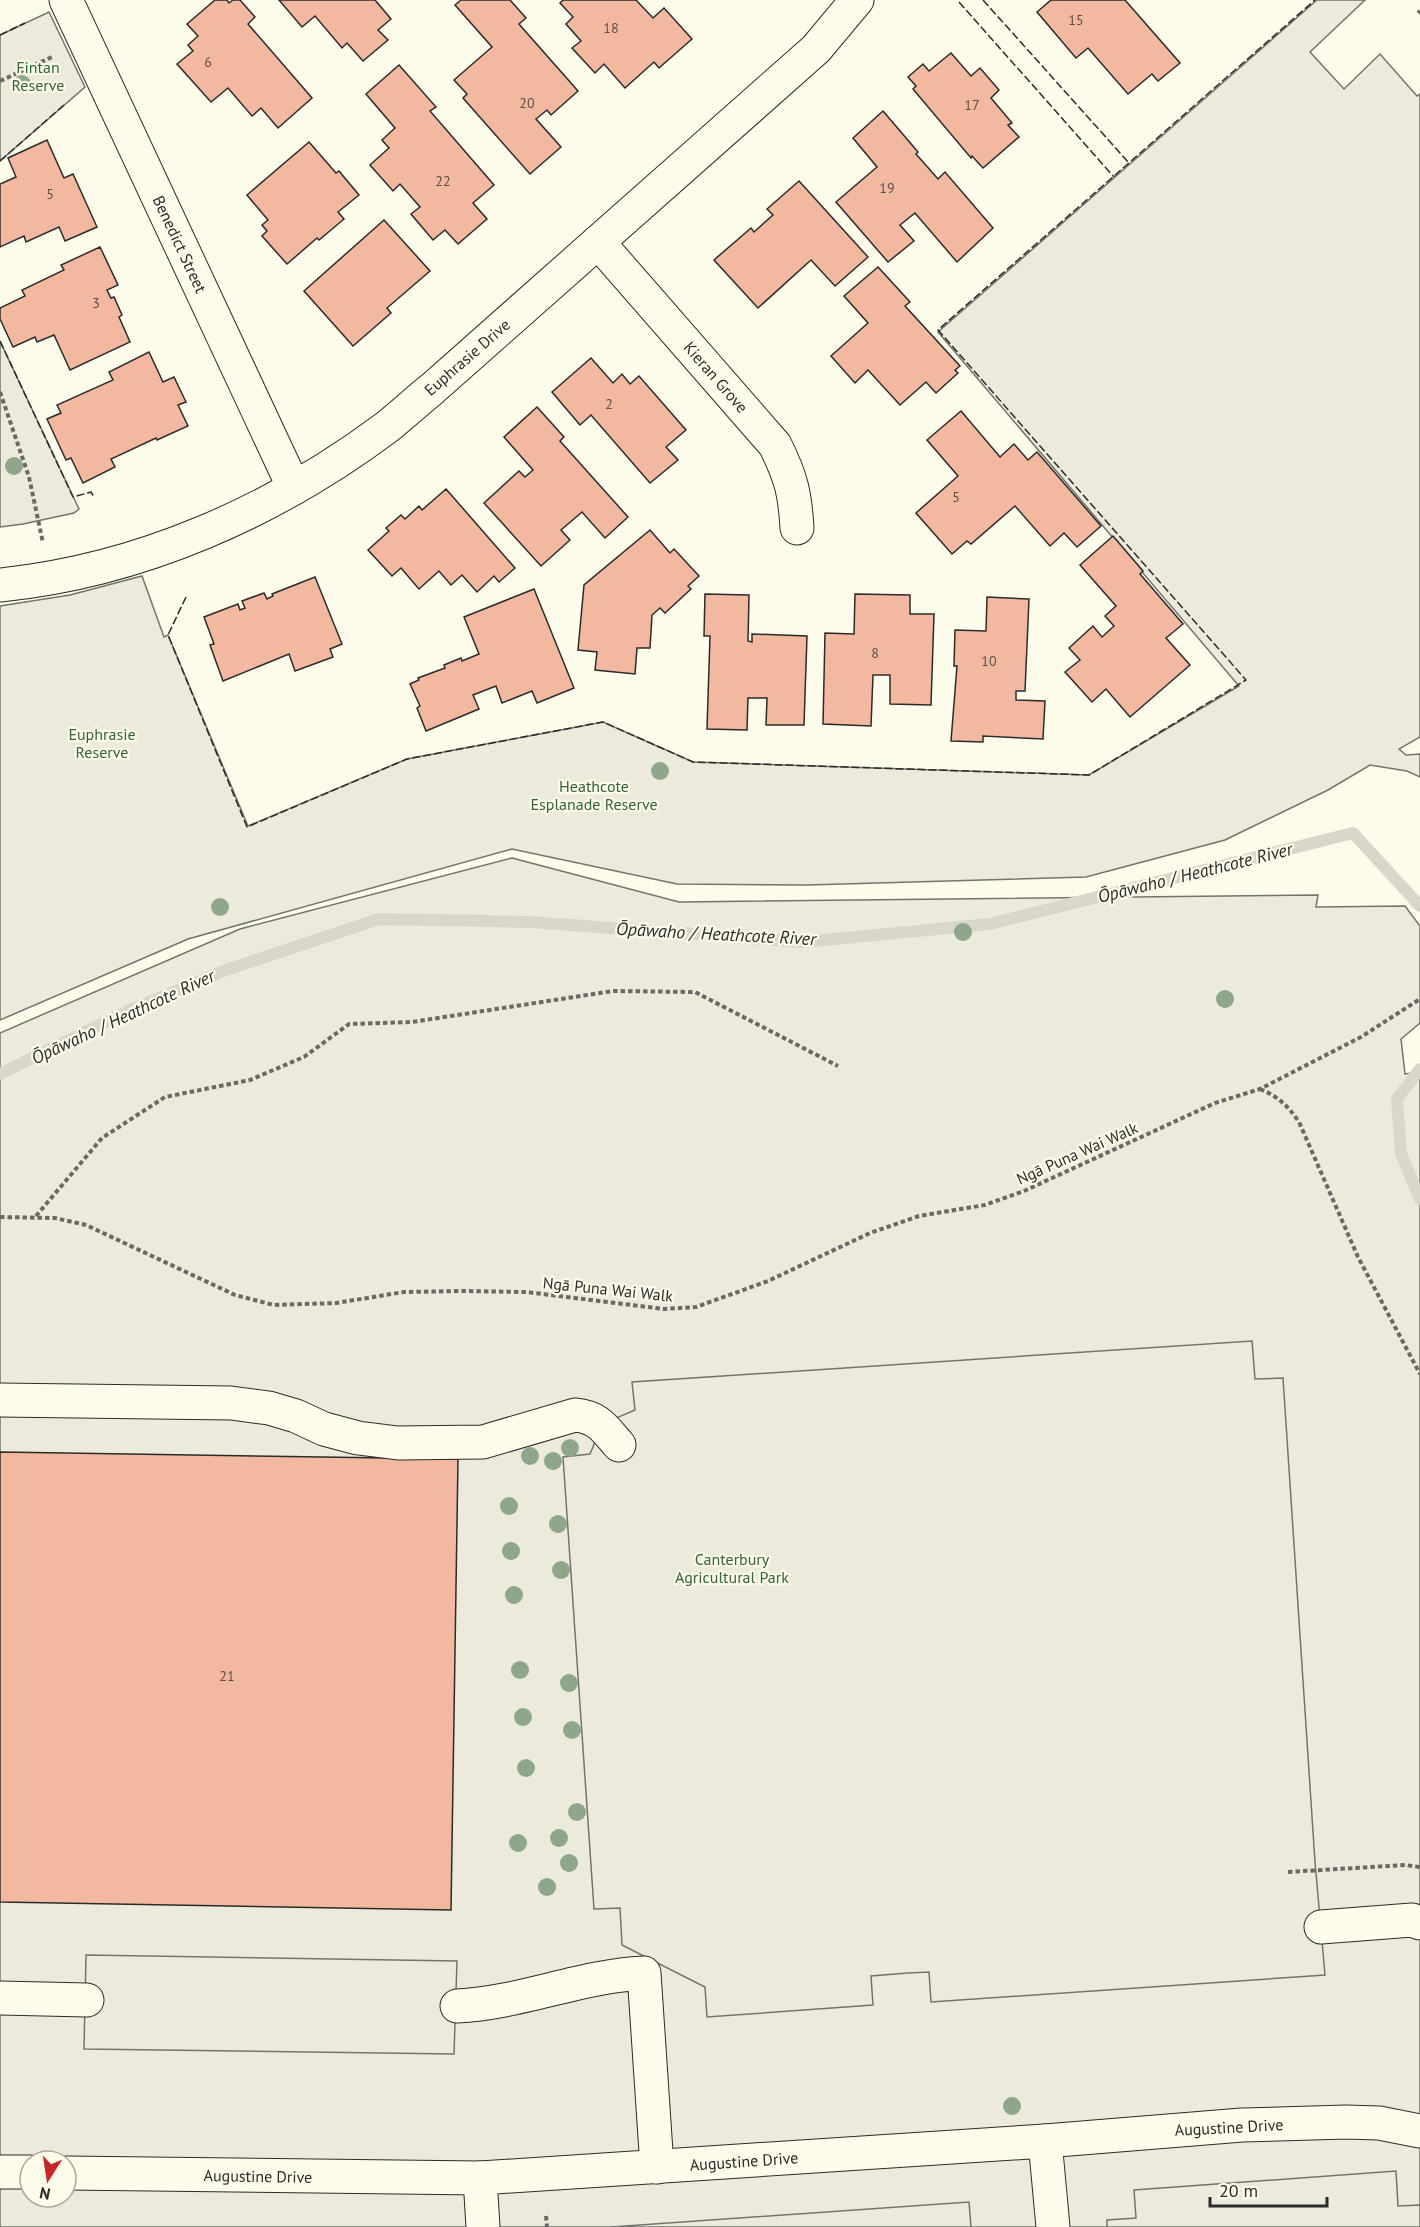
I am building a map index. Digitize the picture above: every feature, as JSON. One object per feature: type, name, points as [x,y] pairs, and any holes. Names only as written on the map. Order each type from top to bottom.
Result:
[{"type":"street","name":"Benedict Street","points":[[66,0],[294,488]]},
{"type":"street","name":"Euphrasie Drive","points":[[0,585],[92,568],[149,552],[247,513],[294,488],[352,452],[388,426],[816,49],[857,0]]},
{"type":"street","name":"Kieran Grove","points":[[598,242],[775,445],[789,474],[795,498],[797,528]]},
{"type":"street","points":[[0,1400],[231,1403],[269,1408],[297,1416],[324,1429],[358,1438],[398,1443],[483,1442],[575,1416],[587,1416],[597,1420],[619,1445]]},
{"type":"street","points":[[1321,1927],[1412,1920],[1420,1923]]},
{"type":"street","points":[[458,2006],[503,2001],[610,1975],[644,1973],[657,2167]]},
{"type":"street","points":[[0,1998],[87,2000]]},
{"type":"street","name":"Augustine Drive","points":[[78,2173],[480,2178],[1046,2141],[1242,2125],[1379,2123],[1420,2131]]},
{"type":"street","points":[[1046,2141],[1053,2227]]},
{"type":"street","points":[[0,2172],[18,2172]]},
{"type":"street","points":[[480,2178],[483,2227]]},
{"type":"path","points":[[0,81],[85,41]]},
{"type":"path","points":[[0,392],[29,477],[51,577]]},
{"type":"path","points":[[35,1217],[102,1138],[165,1097],[250,1080],[304,1057],[349,1024],[412,1022],[613,991],[695,992],[838,1066]]},
{"type":"path","name":"Ngā Puna Wai Walk","points":[[0,1216],[55,1218],[86,1225],[235,1295],[274,1305],[336,1303],[404,1292],[464,1291],[526,1292],[664,1309],[696,1307],[768,1281],[870,1233],[919,1216],[985,1205],[1024,1191],[1215,1103],[1260,1089],[1361,1037],[1420,999]]},
{"type":"path","points":[[1260,1089],[1276,1095],[1288,1105],[1299,1122],[1358,1257],[1420,1374]]},
{"type":"path","points":[[1288,1872],[1405,1865],[1420,1867]]},
{"type":"path","points":[[546,2216],[547,2227]]},
{"type":"green space","points":[[1317,0],[1365,0],[1310,52],[1344,89],[1380,54],[1417,96],[1420,94],[1420,737],[1399,749],[1406,755],[1420,754],[1420,777],[1407,771],[1370,765],[1328,790],[1225,840],[1086,877],[807,885],[677,884],[512,849],[188,939],[0,1020],[0,606],[70,595],[142,576],[164,637],[168,635],[248,826],[407,759],[603,722],[693,762],[1089,775],[1239,686],[938,332]]},
{"type":"green space","name":"Fintan Reserve","points":[[49,12],[85,87],[0,161],[0,35]]},
{"type":"green space","points":[[0,341],[79,509],[74,513],[0,527]]},
{"type":"green space","name":"Canterbury Agricultural Park","points":[[512,858],[679,902],[1318,895],[1316,907],[1405,906],[1420,926],[1420,1023],[1401,1039],[1405,1074],[1420,1072],[1420,2227],[0,2227],[0,1033],[240,929]]},
{"type":"shaded area","points":[[1252,1341],[1255,1379],[1283,1378],[1315,1862],[1325,1975],[931,2002],[929,1972],[908,1973],[871,1976],[873,2005],[707,2017],[705,1987],[622,1945],[620,1908],[594,1909],[563,1457],[590,1454],[595,1442],[616,1418],[635,1410],[632,1382]]},
{"type":"shaded area","points":[[86,1955],[457,1961],[454,2054],[84,2049]]},
{"type":"shaded area","points":[[1396,2171],[1398,2206],[1420,2205],[1420,2227],[1107,2227],[1107,2220],[1136,2218],[1134,2190]]},
{"type":"shaded area","points":[[969,2202],[971,2227],[611,2227]]},
{"type":"building","points":[[215,0],[227,0],[229,3],[233,0],[240,0],[255,17],[248,24],[312,98],[278,128],[261,108],[252,116],[228,88],[211,102],[177,64],[193,51],[188,45],[198,36],[187,24]]},
{"type":"building","points":[[279,0],[375,0],[391,19],[378,30],[388,40],[363,61],[347,43],[342,48],[315,16],[302,27]]},
{"type":"building","points":[[461,0],[510,0],[526,18],[519,24],[578,91],[551,115],[547,110],[536,119],[561,147],[530,174],[463,98],[467,94],[454,80],[492,47],[455,5]]},
{"type":"building","points":[[563,0],[636,0],[653,18],[664,8],[692,39],[659,68],[654,62],[625,88],[604,64],[595,73],[572,48],[581,41],[566,24],[573,17],[560,3]]},
{"type":"building","points":[[1051,0],[1125,0],[1180,63],[1158,81],[1152,74],[1128,94],[1088,48],[1076,58],[1037,12]]},
{"type":"building","points":[[951,53],[971,76],[980,68],[999,90],[991,98],[1012,123],[1008,125],[1019,137],[983,168],[972,156],[971,158],[913,89],[916,86],[908,77],[923,64],[929,71]]},
{"type":"building","points":[[399,65],[436,107],[430,111],[494,185],[473,203],[487,219],[458,244],[445,230],[433,240],[411,214],[420,207],[400,184],[393,191],[370,165],[389,148],[382,140],[395,128],[366,94]]},
{"type":"building","points":[[883,111],[938,179],[945,172],[993,228],[957,262],[915,213],[900,225],[914,241],[888,262],[836,202],[877,167],[853,138]]},
{"type":"building","points":[[47,140],[64,178],[73,174],[97,227],[65,241],[59,227],[26,242],[24,236],[0,247],[0,184],[16,177],[8,158]]},
{"type":"building","points":[[309,142],[336,173],[339,171],[359,195],[338,212],[344,219],[319,240],[317,238],[287,264],[262,236],[267,231],[262,225],[268,220],[247,195]]},
{"type":"building","points":[[799,181],[868,257],[835,286],[811,260],[758,308],[714,260],[751,228],[754,232],[773,215],[767,209]]},
{"type":"building","points":[[384,220],[430,271],[387,308],[391,313],[353,346],[304,291]]},
{"type":"building","points":[[100,247],[118,285],[107,290],[111,298],[114,297],[122,315],[119,317],[130,342],[70,370],[54,335],[37,342],[35,337],[13,347],[0,319],[0,308],[25,296],[22,290],[64,270],[61,265]]},
{"type":"building","points":[[878,267],[910,302],[905,306],[960,366],[955,370],[958,373],[936,393],[926,382],[900,405],[868,370],[855,383],[831,356],[868,323],[844,296]]},
{"type":"building","points":[[149,352],[163,382],[174,377],[186,402],[178,405],[188,426],[111,459],[115,467],[83,483],[71,458],[66,460],[47,419],[61,413],[57,405],[113,380],[109,372]]},
{"type":"building","points":[[591,358],[613,383],[622,374],[630,384],[639,376],[686,430],[666,447],[678,460],[650,483],[591,415],[580,425],[552,392]]},
{"type":"building","points":[[537,407],[564,437],[560,441],[628,517],[605,538],[582,512],[561,530],[570,540],[541,566],[484,503],[519,471],[525,477],[533,470],[504,437]]},
{"type":"building","points":[[961,411],[1000,457],[1014,444],[1028,460],[1037,452],[1101,526],[1077,547],[1064,533],[1050,546],[1015,506],[971,544],[967,541],[952,554],[916,513],[958,476],[927,440]]},
{"type":"building","points":[[446,489],[515,568],[499,582],[494,576],[477,592],[462,575],[451,585],[439,571],[419,589],[401,568],[392,576],[368,550],[389,531],[386,528],[401,515],[405,519],[419,506],[422,510]]},
{"type":"building","points":[[650,530],[670,553],[674,549],[699,576],[688,586],[691,589],[665,613],[660,608],[652,615],[650,648],[637,648],[635,674],[595,670],[597,652],[578,650],[584,585]]},
{"type":"building","points":[[1113,536],[1143,571],[1140,574],[1183,624],[1166,638],[1190,665],[1130,717],[1106,689],[1092,702],[1065,672],[1080,660],[1069,648],[1093,626],[1102,637],[1114,626],[1105,616],[1116,606],[1080,565]]},
{"type":"building","points":[[315,577],[342,644],[330,649],[333,657],[295,671],[289,654],[223,681],[210,645],[214,644],[204,617],[238,604],[240,610],[245,608],[242,601],[264,593],[267,599],[273,596],[272,594]]},
{"type":"building","points":[[534,589],[574,688],[537,703],[532,691],[502,703],[496,686],[473,695],[479,709],[426,731],[417,708],[420,706],[410,684],[419,680],[418,678],[445,668],[444,665],[479,654],[464,617]]},
{"type":"building","points":[[705,594],[749,595],[748,641],[752,642],[752,634],[807,636],[804,725],[766,725],[767,698],[748,698],[747,730],[707,729],[710,636],[704,636]]},
{"type":"building","points":[[855,594],[910,595],[910,614],[934,614],[931,705],[890,704],[890,675],[873,675],[871,726],[823,724],[825,633],[854,634]]},
{"type":"building","points":[[987,597],[1029,599],[1025,691],[1016,691],[1016,700],[1045,701],[1043,739],[983,736],[983,742],[951,741],[957,666],[954,666],[955,630],[986,631]]},
{"type":"building","points":[[0,1452],[458,1459],[451,1910],[0,1902]]},
{"type":"waterway","name":"Ōpāwaho / Heathcote River","points":[[0,1074],[132,1009],[226,970],[379,919],[530,922],[803,942],[990,924],[1353,833],[1420,906]]},
{"type":"waterway","points":[[1420,1069],[1397,1099],[1401,1154],[1420,1199]]},
{"type":"fence","points":[[983,0],[1129,163]]},
{"type":"fence","points":[[186,597],[168,635],[247,827],[407,759],[603,722],[693,762],[1089,775],[1246,680],[938,330],[1315,0]]},
{"type":"fence","points":[[959,2],[1114,177]]},
{"type":"fence","points":[[0,35],[25,23]]},
{"type":"fence","points":[[0,161],[65,104]]},
{"type":"fence","points":[[0,341],[73,497],[91,492],[94,497]]},
{"type":"park label","name":"Euphrasie Reserve","points":[[102,743]]},
{"type":"park label","name":"Heathcote Esplanade Reserve","points":[[594,795]]}]
